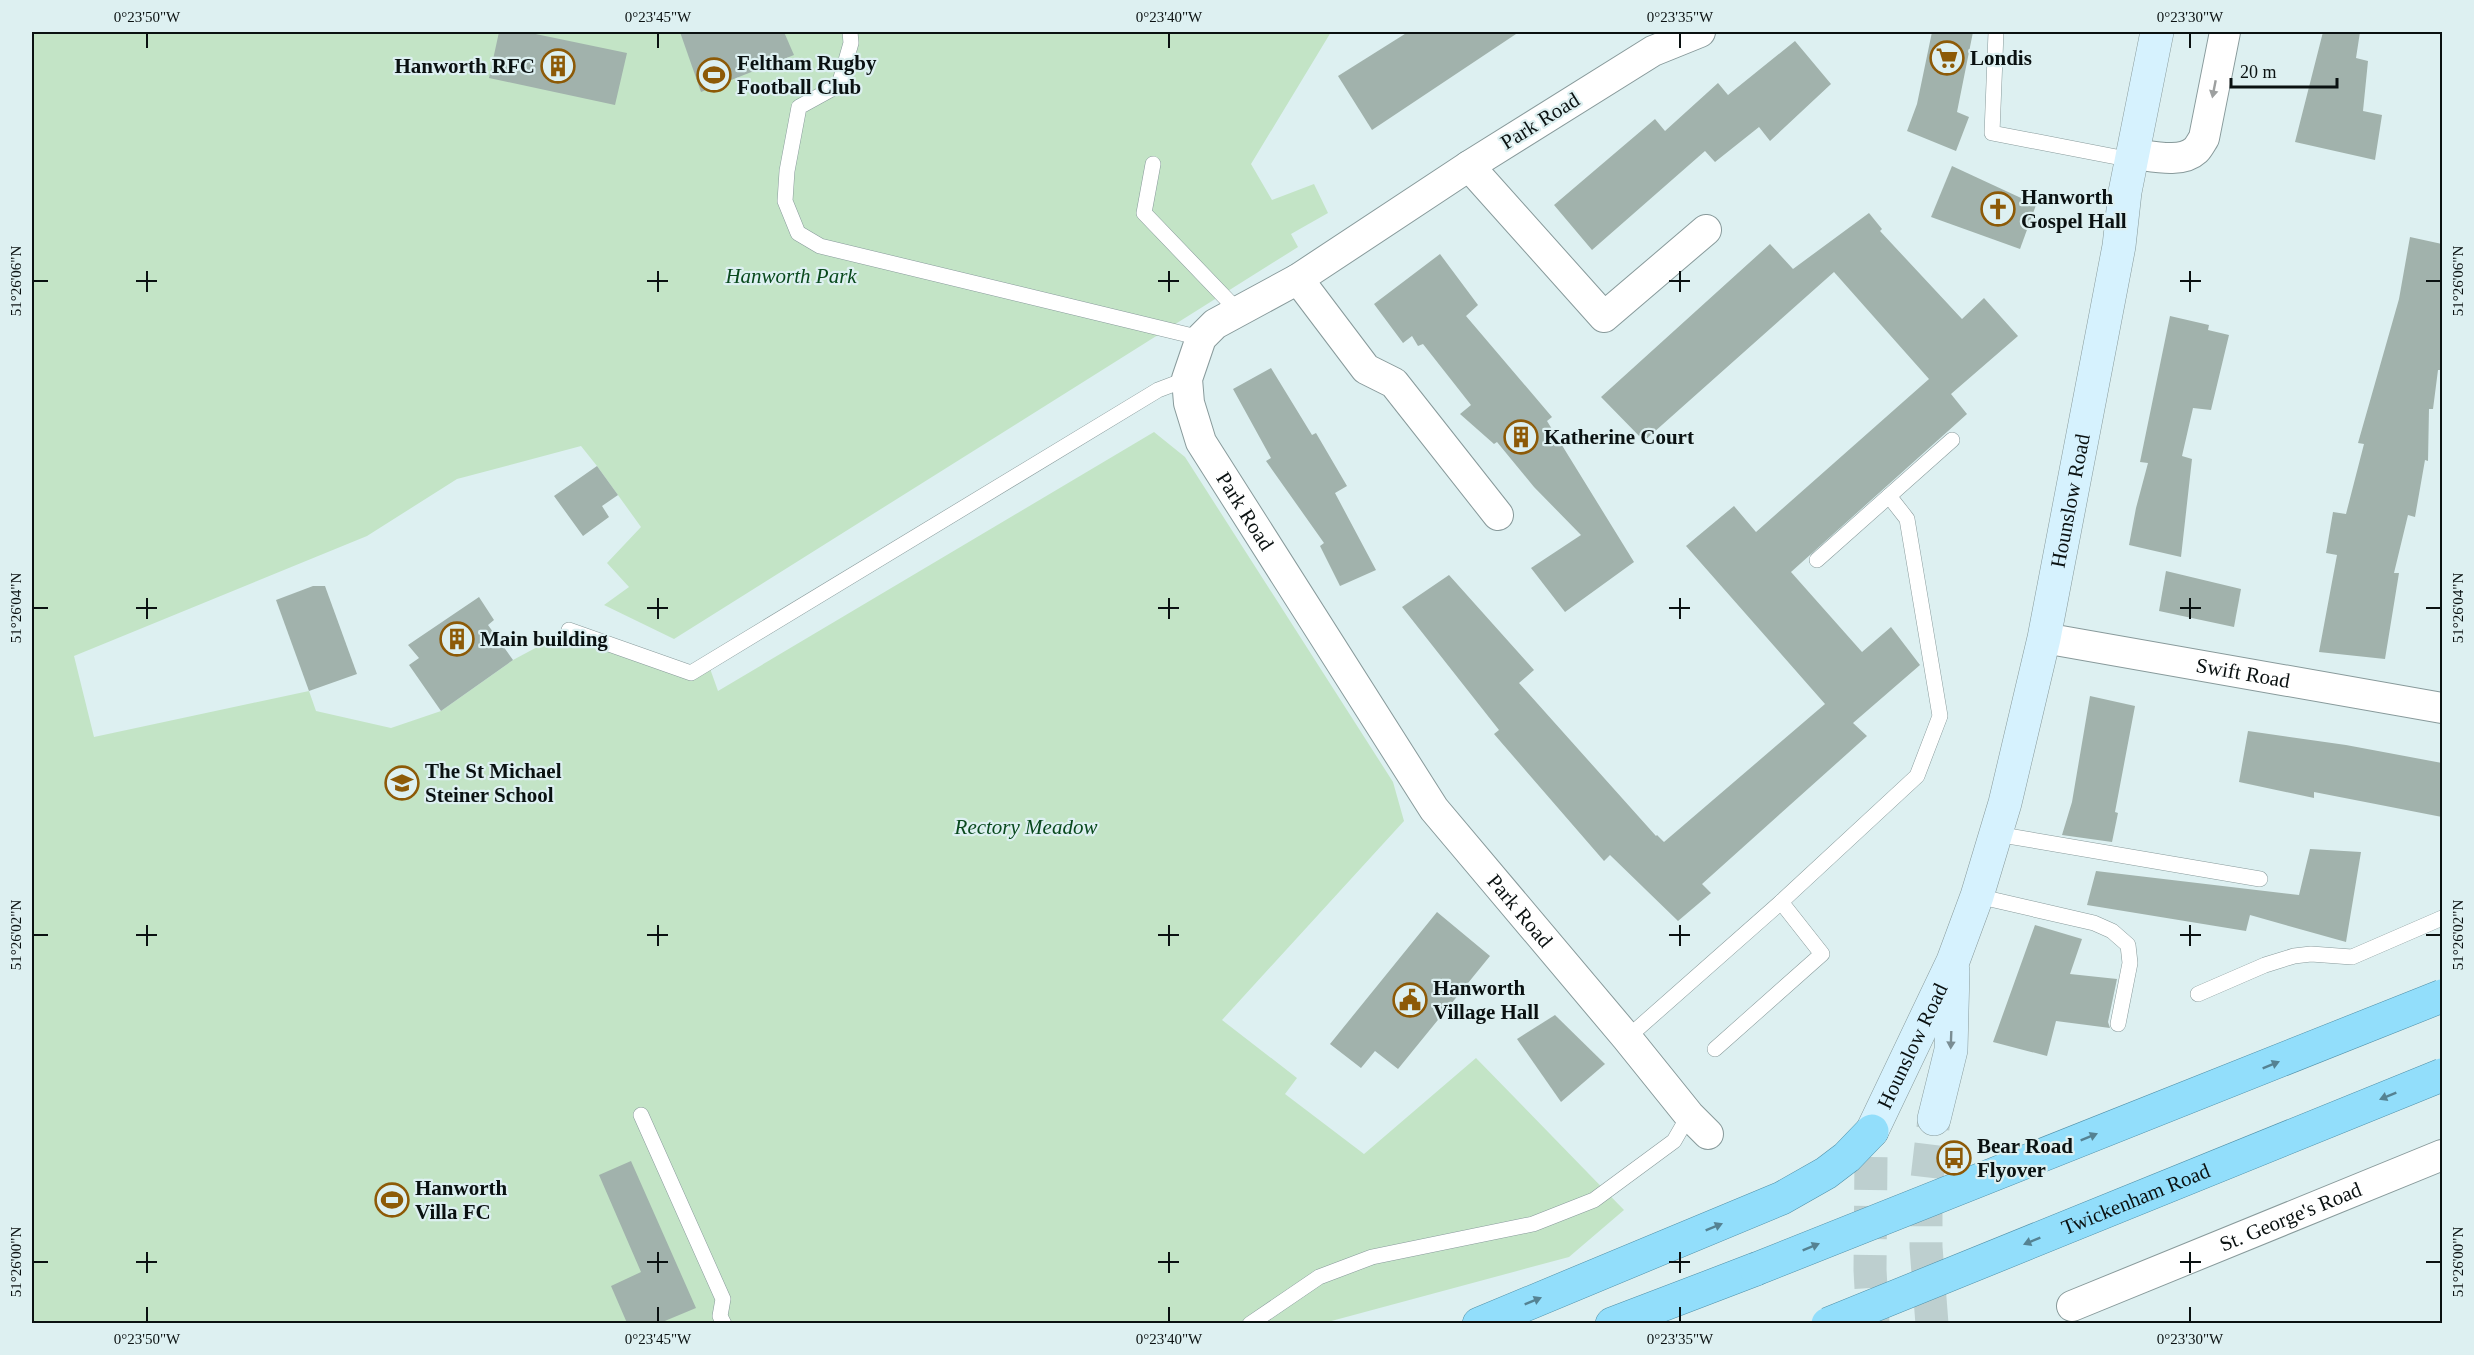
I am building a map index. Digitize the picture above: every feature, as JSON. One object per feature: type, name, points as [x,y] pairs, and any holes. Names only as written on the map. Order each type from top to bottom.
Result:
[{"type":"highway","points":[[1612,1323],[1756,1269],[2442,996]]},
{"type":"highway","name":"Twickenham Road","points":[[1828,1323],[2442,1074]]},
{"type":"highway","points":[[1479,1323],[1782,1198],[1840,1162],[1872,1131]]},
{"type":"main road","name":"Hounslow Road","points":[[1872,1131],[1953,961],[1977,896],[1996,834],[2044,638],[2119,246],[2125,192],[2157,32]]},
{"type":"main road","name":"Hounslow Road","points":[[1934,1119],[1950,1050],[1953,961]]},
{"type":"street","name":"Park Road","points":[[1699,1125],[1434,809],[1200,441],[1189,403],[1187,379],[1200,338],[1215,324],[1298,279],[1469,165],[1653,51],[1700,32]]},
{"type":"street","points":[[2133,157],[2184,157],[2196,150],[2204,138],[2225,32]]},
{"type":"street","points":[[1469,165],[1604,317],[1706,230]]},
{"type":"street","points":[[1298,279],[1366,369],[1394,383],[1498,515]]},
{"type":"street","name":"Swift Road","points":[[2044,638],[2442,708]]},
{"type":"street","name":"St. George's Road","points":[[2072,1306],[2442,1155]]},
{"type":"lane","points":[[850,32],[851,43],[838,85],[799,107],[787,171],[785,201],[798,233],[820,246],[1200,338]]},
{"type":"lane","points":[[1996,32],[1992,133],[2133,157]]},
{"type":"lane","points":[[1153,164],[1144,213],[1238,311]]},
{"type":"lane","points":[[568,630],[691,673],[1158,390],[1187,379]]},
{"type":"lane","points":[[1817,560],[1952,440]]},
{"type":"lane","points":[[1627,1038],[1781,902],[1917,776],[1940,716],[1907,519],[1889,496]]},
{"type":"lane","points":[[1996,834],[2259,879]]},
{"type":"lane","points":[[1977,896],[2094,923],[2112,931],[2128,945],[2130,963],[2118,1024]]},
{"type":"lane","points":[[1715,1049],[1822,954],[1781,902]]},
{"type":"lane","points":[[2198,994],[2265,965],[2294,956],[2311,954],[2352,957],[2442,918]]},
{"type":"lane","points":[[641,1115],[723,1299],[720,1316],[724,1323]]},
{"type":"lane","points":[[1250,1323],[1319,1277],[1372,1257],[1533,1224],[1594,1200],[1699,1125]]},
{"type":"green space","points":[[32,32],[1331,32],[1251,164],[1272,200],[1314,184],[1328,213],[1291,234],[1298,247],[674,639],[604,605],[629,587],[607,563],[641,527],[581,446],[457,479],[367,536],[74,656],[94,737],[309,691],[316,711],[391,728],[441,711],[513,660],[569,630],[691,673],[708,663],[718,691],[1154,432],[1185,457],[1393,782],[1404,821],[1222,1020],[1297,1078],[1285,1094],[1364,1154],[1476,1058],[1624,1210],[1569,1257],[1324,1323],[32,1323]]},
{"type":"building","name":"Hanworth RFC","points":[[499,32],[526,32],[627,53],[615,105],[489,78]]},
{"type":"building","name":"Feltham Rugby Football Club","points":[[680,32],[784,32],[794,55],[701,92]]},
{"type":"building","points":[[1408,32],[1519,32],[1372,130],[1338,76]]},
{"type":"building","points":[[1932,32],[1973,32],[1957,112],[1969,117],[1956,151],[1907,131],[1917,104]]},
{"type":"building","points":[[2323,32],[2360,32],[2356,58],[2368,61],[2363,111],[2382,115],[2375,160],[2295,142]]},
{"type":"building","points":[[1795,41],[1831,84],[1770,141],[1759,127],[1715,162],[1705,151],[1592,250],[1554,205],[1655,119],[1665,131],[1718,83],[1728,95]]},
{"type":"building","points":[[1952,166],[2036,205],[2020,249],[1931,217]]},
{"type":"building","points":[[1869,213],[1882,229],[1880,231],[1962,319],[1984,298],[2018,336],[1951,394],[1967,414],[1791,572],[1862,652],[1891,627],[1920,665],[1853,723],[1867,736],[1702,884],[1711,893],[1678,921],[1610,855],[1604,861],[1494,734],[1499,730],[1402,607],[1449,575],[1534,670],[1519,683],[1656,836],[1664,842],[1825,704],[1686,546],[1734,506],[1756,532],[1929,379],[1834,272],[1644,441],[1601,397],[1770,244],[1793,269]]},
{"type":"building","points":[[2410,237],[2442,244],[2442,370],[2438,370],[2433,409],[2429,409],[2428,461],[2425,460],[2415,517],[2408,515],[2394,573],[2399,573],[2385,659],[2319,652],[2337,555],[2326,553],[2333,512],[2346,514],[2364,444],[2358,443],[2399,299]]},
{"type":"building","name":"Katherine Court","points":[[1440,254],[1478,305],[1466,316],[1552,417],[1547,421],[1634,562],[1565,612],[1531,568],[1581,535],[1534,487],[1497,442],[1494,444],[1460,414],[1471,405],[1423,344],[1418,346],[1412,336],[1403,343],[1374,304]]},
{"type":"building","points":[[2170,316],[2209,325],[2208,330],[2229,335],[2211,410],[2193,408],[2182,456],[2192,459],[2181,557],[2129,545],[2148,463],[2140,462]]},
{"type":"building","points":[[1271,368],[1312,435],[1316,433],[1347,486],[1335,493],[1376,570],[1340,586],[1320,546],[1324,543],[1266,461],[1271,458],[1233,389]]},
{"type":"building","points":[[597,466],[618,495],[602,506],[609,517],[583,536],[554,496]]},
{"type":"building","points":[[2166,571],[2241,589],[2234,627],[2159,611]]},
{"type":"building","points":[[313,586],[325,586],[357,674],[309,691],[276,600]]},
{"type":"building","name":"Main building","points":[[479,597],[494,620],[488,625],[513,660],[441,711],[409,665],[419,658],[408,645]]},
{"type":"building","points":[[2090,696],[2135,706],[2115,812],[2118,813],[2112,842],[2062,835],[2072,802]]},
{"type":"building","points":[[2248,731],[2346,745],[2442,763],[2442,817],[2314,792],[2314,798],[2239,782]]},
{"type":"building","points":[[2310,849],[2361,852],[2346,942],[2250,915],[2246,931],[2087,905],[2096,871],[2299,895]]},
{"type":"building","name":"Hanworth Village Hall","points":[[1437,912],[1490,956],[1398,1069],[1375,1051],[1361,1068],[1330,1044]]},
{"type":"building","points":[[2035,925],[2082,939],[2070,974],[2117,979],[2108,1022],[2110,1028],[2056,1021],[2047,1056],[1993,1042]]},
{"type":"building","points":[[1555,1015],[1605,1064],[1561,1102],[1517,1039]]},
{"type":"building","points":[[631,1161],[696,1308],[660,1323],[627,1323],[611,1286],[641,1272],[599,1175]]},
{"type":"tunnel","points":[[1932,1324],[1926,1247],[1926,1188],[1934,1119]]},
{"type":"tunnel","points":[[1871,1157],[1870,1270],[1873,1324]]},
{"type":"place","name":"Londis","points":[[1947,58]]},
{"type":"place","name":"Hanworth RFC","points":[[558,66]]},
{"type":"place","name":"Feltham Rugby Football Club","points":[[714,75]]},
{"type":"place","name":"Hanworth Gospel Hall","points":[[1998,209]]},
{"type":"place","name":"Katherine Court","points":[[1521,437]]},
{"type":"place","name":"Main building","points":[[457,639]]},
{"type":"place","name":"The St Michael Steiner School","points":[[402,783]]},
{"type":"place","name":"Hanworth Village Hall","points":[[1410,1000]]},
{"type":"place","name":"Bear Road Flyover","points":[[1954,1158]]},
{"type":"place","name":"Hanworth Villa FC","points":[[392,1200]]},
{"type":"park label","name":"Hanworth Park","points":[[791,276]]},
{"type":"park label","name":"Rectory Meadow","points":[[1026,827]]}]
